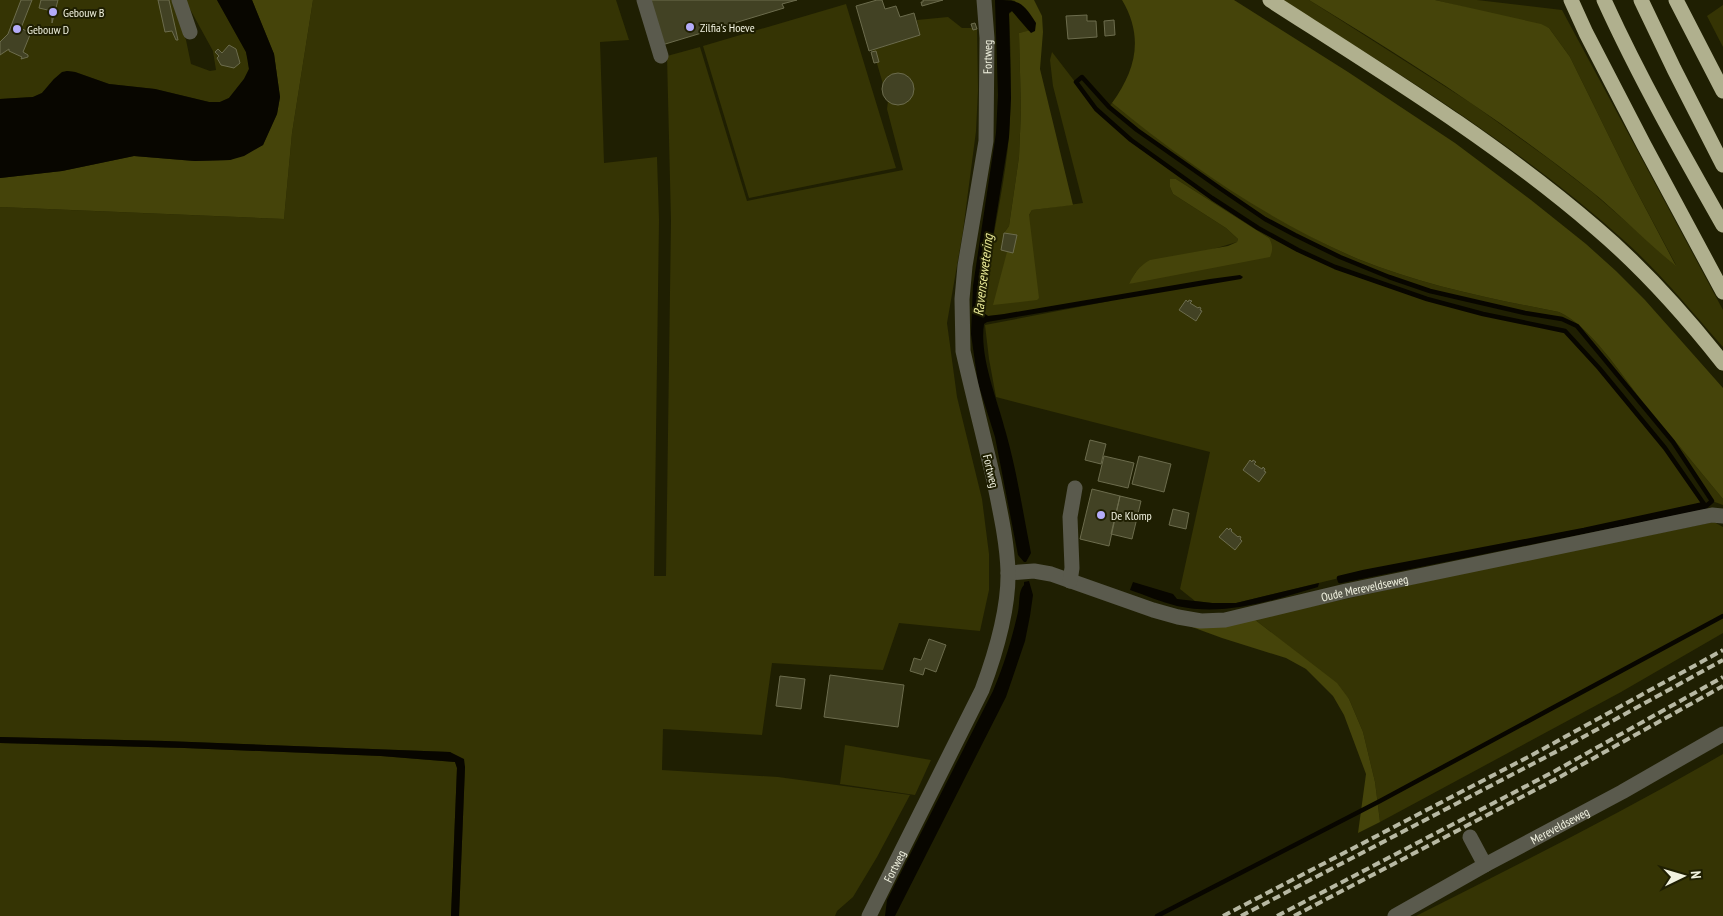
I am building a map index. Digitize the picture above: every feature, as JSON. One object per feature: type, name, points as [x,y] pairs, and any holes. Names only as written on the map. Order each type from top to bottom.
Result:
[{"type":"highway","points":[[1270,0],[1427,100],[1522,168],[1597,229],[1651,281],[1723,363]]},
{"type":"highway","points":[[1572,0],[1586,33],[1723,292]]},
{"type":"highway","points":[[1604,0],[1673,136],[1723,224]]},
{"type":"highway","points":[[1640,0],[1723,164]]},
{"type":"highway","points":[[1676,0],[1723,91]]},
{"type":"street","points":[[179,0],[190,32]]},
{"type":"street","points":[[644,0],[661,56]]},
{"type":"street","name":"Fortweg","points":[[869,916],[982,690],[994,658],[1003,616],[1008,573],[1000,508],[963,352],[962,325],[965,266],[986,141],[987,56],[984,0]]},
{"type":"street","points":[[1070,580],[1072,568],[1070,517],[1075,488]]},
{"type":"street","name":"Oude Mereveldseweg","points":[[1008,573],[1034,571],[1051,574],[1178,617],[1201,621],[1225,620],[1444,570],[1712,515],[1723,516]]},
{"type":"street","name":"Mereveldseweg","points":[[1395,916],[1485,865],[1622,792],[1723,734]]},
{"type":"street","points":[[1470,837],[1485,865]]},
{"type":"shaded area","points":[[0,0],[173,0],[186,40],[191,64],[210,71],[216,70],[213,51],[185,0],[217,0],[246,52],[249,69],[244,79],[229,98],[220,102],[209,102],[155,89],[109,84],[67,71],[54,79],[42,93],[33,97],[0,99]]},
{"type":"shaded area","points":[[252,0],[313,0],[292,133],[284,219],[0,207],[0,178],[62,171],[134,156],[194,161],[230,160],[263,145],[277,114],[280,97],[274,54]]},
{"type":"shaded area","points":[[313,0],[616,0],[629,40],[600,42],[604,163],[657,157],[659,220],[654,576],[666,576],[671,221],[667,56],[700,47],[747,201],[903,170],[887,109],[888,101],[873,50],[920,35],[917,20],[948,17],[962,28],[977,28],[978,90],[976,131],[963,231],[947,323],[957,397],[982,499],[989,554],[989,590],[980,631],[899,623],[883,670],[772,663],[762,735],[663,729],[662,770],[778,777],[910,795],[853,897],[837,911],[835,916],[459,916],[465,767],[450,752],[0,737],[0,207],[284,219],[292,133]]},
{"type":"shaded area","points":[[1011,0],[1034,0],[1042,16],[1043,32],[1040,69],[1073,205],[1032,210],[1029,215],[1039,298],[1037,300],[993,305],[1007,252],[1001,250],[1004,233],[1009,226],[1019,157],[1021,111],[1019,33],[1035,29],[1015,1]]},
{"type":"shaded area","points":[[1122,0],[1234,0],[1455,143],[1586,244],[1645,300],[1723,388],[1723,499],[1604,352],[1571,319],[1559,312],[1432,284],[1382,268],[1325,244],[1230,190],[1140,126],[1112,103],[1127,78],[1132,66],[1134,53],[1133,27]]},
{"type":"shaded area","points":[[1281,0],[1309,0],[1471,103],[1592,192],[1676,265],[1629,177],[1570,57],[1549,28],[1435,0],[1477,0],[1562,10],[1723,310],[1723,347],[1641,256],[1588,209],[1546,176],[1460,114]]},
{"type":"shaded area","points":[[1309,0],[1435,0],[1541,24],[1549,28],[1570,57],[1629,177],[1676,266],[1591,191],[1523,140],[1417,68]]},
{"type":"shaded area","points":[[846,4],[896,168],[749,198],[703,46]]},
{"type":"shaded area","points":[[1723,5],[1723,47],[1707,16]]},
{"type":"shaded area","points":[[1012,11],[1029,31],[1019,33],[1021,111],[1019,157],[1009,226],[1004,233],[1001,250],[1007,252],[1032,210],[1083,203],[1053,86],[1050,60],[1052,52],[1096,109],[1131,140],[1189,183],[1258,228],[1285,243],[1335,267],[1427,299],[1483,314],[1565,331],[1599,368],[1665,448],[1704,504],[1584,530],[1364,572],[1236,603],[1195,601],[1180,589],[1210,452],[996,397],[985,325],[1110,301],[1109,297],[1004,315],[988,316],[984,313],[988,268],[1009,136],[1011,75],[1009,14]],"holes":[[[1171,179],[1176,179],[1269,238],[1129,284],[1136,272],[1237,242],[1238,239],[1226,228],[1173,194],[1170,187]]]},
{"type":"shaded area","points":[[1112,103],[1159,139],[1243,196],[1299,230],[1338,250],[1382,268],[1432,284],[1559,312],[1571,319],[1604,352],[1723,499],[1723,505],[1712,501],[1673,442],[1577,326],[1562,319],[1525,313],[1430,291],[1340,257],[1265,219],[1137,130],[1109,107]]},
{"type":"shaded area","points":[[1170,179],[1176,179],[1269,238],[1272,248],[1270,257],[1129,284],[1137,270],[1150,260],[1228,246],[1237,242],[1238,239],[1226,228],[1173,194],[1170,187]]},
{"type":"shaded area","points":[[1714,522],[1723,527],[1723,633],[1621,692],[1380,822],[1375,782],[1363,732],[1349,699],[1295,651],[1254,619],[1483,569]]},
{"type":"shaded area","points":[[1162,616],[1254,619],[1337,683],[1349,699],[1363,732],[1375,782],[1380,822],[1358,833],[1366,774],[1344,715],[1333,696],[1306,669],[1286,658],[1222,638]]},
{"type":"shaded area","points":[[0,743],[381,756],[455,762],[457,768],[451,916],[0,916]]},
{"type":"shaded area","points":[[845,745],[931,760],[915,795],[840,784]]},
{"type":"shaded area","points":[[1723,754],[1723,916],[1416,916],[1609,817]]},
{"type":"water","points":[[217,0],[252,0],[274,54],[280,97],[277,114],[263,145],[244,156],[230,160],[195,161],[134,156],[62,171],[0,178],[0,99],[33,97],[42,93],[62,72],[75,72],[109,84],[155,89],[209,102],[220,102],[229,98],[244,79],[249,69],[246,52]]},
{"type":"water","name":"Ravensewetering","points":[[995,0],[1015,2],[1024,6],[1036,23],[1035,31],[1031,33],[1012,11],[1009,13],[1011,98],[1009,137],[985,286],[985,314],[988,316],[1004,314],[1210,279],[1240,275],[1243,277],[1241,279],[984,324],[983,337],[987,365],[1006,433],[1031,553],[1026,562],[1018,555],[995,437],[978,383],[971,334],[973,286],[996,133],[998,95]]},
{"type":"water","points":[[1029,581],[1033,595],[1030,616],[1025,641],[1006,697],[895,916],[885,916],[887,900],[993,691],[1013,632],[1021,590],[1024,582]]},
{"type":"water","points":[[1133,582],[1173,594],[1177,599],[1212,603],[1236,603],[1319,583],[1318,587],[1266,602],[1213,610],[1177,606],[1130,590]]},
{"type":"water","points":[[0,737],[450,752],[464,759],[465,767],[459,916],[451,916],[457,768],[455,762],[381,756],[0,743]]},
{"type":"building","name":"Gebouw D","points":[[21,0],[32,0],[21,28],[26,31],[34,25],[23,52],[28,57],[21,59],[22,57],[9,51],[9,49],[0,55],[0,42],[8,34]]},
{"type":"building","name":"Gebouw B","points":[[41,0],[58,0],[52,23],[52,11],[39,8]]},
{"type":"building","points":[[158,0],[169,0],[178,40],[176,40],[172,31],[165,32]]},
{"type":"building","name":"Zilfia's Hoeve","points":[[649,0],[797,0],[782,4],[784,8],[662,45]]},
{"type":"building","points":[[882,0],[885,9],[896,6],[900,17],[914,13],[920,35],[869,51],[856,6]]},
{"type":"building","points":[[923,0],[943,0],[922,6],[921,2]]},
{"type":"building","points":[[1087,15],[1087,21],[1096,21],[1097,37],[1068,39],[1066,16]]},
{"type":"building","points":[[1114,20],[1115,35],[1105,36],[1104,21]]},
{"type":"building","points":[[975,23],[977,29],[973,30],[971,24]]},
{"type":"building","points":[[229,45],[236,49],[240,63],[234,68],[221,65],[217,58],[219,56],[215,52],[218,49],[222,53]]},
{"type":"building","points":[[876,51],[879,62],[874,63],[871,52]]},
{"type":"building","points":[[898,73],[904,74],[909,78],[913,83],[913,95],[909,100],[904,104],[898,105],[892,104],[887,100],[883,95],[882,89],[883,83],[887,78],[892,74]]},
{"type":"building","points":[[1004,233],[1017,235],[1013,253],[1001,250]]},
{"type":"building","points":[[1186,300],[1188,302],[1189,300],[1192,301],[1190,303],[1201,308],[1200,310],[1202,311],[1196,321],[1179,310]]},
{"type":"building","points":[[1090,440],[1106,444],[1101,464],[1085,460]]},
{"type":"building","points":[[1104,456],[1134,463],[1128,488],[1098,481]]},
{"type":"building","points":[[1139,456],[1171,464],[1164,492],[1132,484]]},
{"type":"building","points":[[1250,460],[1256,462],[1254,464],[1262,469],[1263,467],[1265,469],[1264,471],[1266,472],[1259,482],[1243,470]]},
{"type":"building","name":"De Klomp","points":[[1092,489],[1120,496],[1109,546],[1080,539]]},
{"type":"building","points":[[1120,496],[1141,501],[1132,539],[1111,534]]},
{"type":"building","points":[[1173,509],[1189,513],[1186,529],[1169,525]]},
{"type":"building","points":[[1227,528],[1229,530],[1230,528],[1238,537],[1241,537],[1242,541],[1235,550],[1219,537]]},
{"type":"building","points":[[929,639],[946,645],[936,672],[925,668],[923,675],[910,671],[914,658],[921,660]]},
{"type":"building","points":[[830,675],[904,685],[898,727],[824,717]]},
{"type":"building","points":[[780,676],[805,679],[801,709],[776,706]]},
{"type":"waterway","points":[[1082,77],[1109,107],[1137,130],[1265,219],[1295,235],[1340,257],[1430,291],[1525,313],[1562,319],[1577,326],[1673,442],[1712,501],[1705,507],[1340,581],[1339,578],[1364,572],[1584,530],[1704,504],[1665,448],[1599,368],[1565,331],[1483,314],[1427,299],[1335,267],[1298,250],[1258,228],[1212,198],[1131,140],[1096,109],[1076,82],[1082,77]]},
{"type":"waterway","points":[[1157,916],[1380,801],[1723,616]]},
{"type":"railway","points":[[1223,916],[1532,755],[1723,650]]},
{"type":"railway","points":[[1241,916],[1565,747],[1723,660]]},
{"type":"railway","points":[[1277,916],[1555,771],[1723,677]]},
{"type":"railway","points":[[1294,916],[1558,778],[1723,686]]},
{"type":"place","name":"Gebouw B","points":[[53,12]]},
{"type":"place","name":"Zilfia's Hoeve","points":[[690,27]]},
{"type":"place","name":"Gebouw D","points":[[17,29]]},
{"type":"place","name":"De Klomp","points":[[1101,515]]}]
